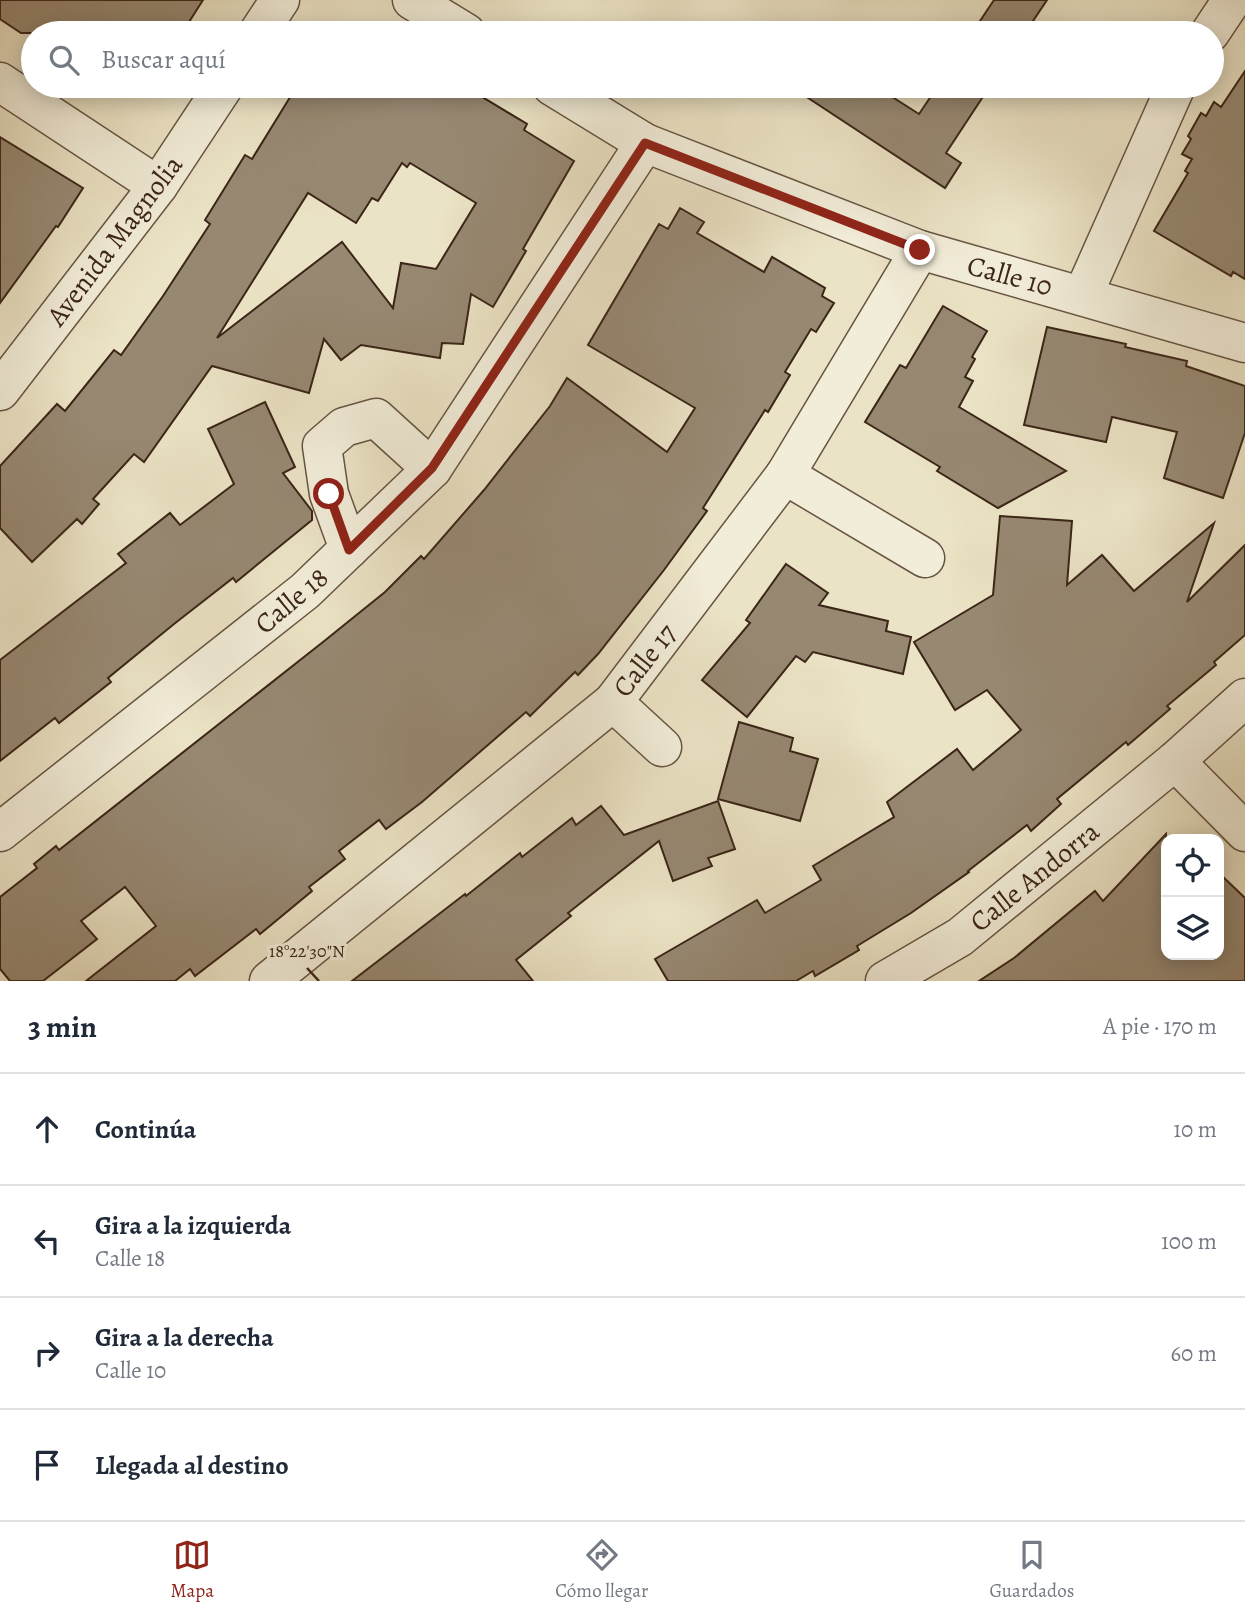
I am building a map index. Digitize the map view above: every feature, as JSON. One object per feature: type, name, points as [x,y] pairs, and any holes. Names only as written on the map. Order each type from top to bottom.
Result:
[{"type":"street","points":[[266,21],[280,0]]},
{"type":"street","points":[[412,0],[446,21]]},
{"type":"street","points":[[1218,21],[1232,0]]},
{"type":"street","points":[[0,82],[21,96]]},
{"type":"street","points":[[24,98],[158,186]]},
{"type":"street","name":"Avenida Magnolia","points":[[0,391],[158,186],[216,98]]},
{"type":"street","name":"Calle 10","points":[[572,98],[645,143],[920,250],[1245,343]]},
{"type":"street","points":[[1083,295],[1171,98]]},
{"type":"street","name":"Calle 18","points":[[0,832],[305,591],[432,468],[645,143]]},
{"type":"street","name":"Calle 17","points":[[269,981],[613,702],[785,475],[920,250]]},
{"type":"street","points":[[349,550],[329,494],[321,446],[344,427],[376,418],[432,468]]},
{"type":"street","points":[[785,475],[925,558]]},
{"type":"street","name":"Calle Andorra","points":[[885,981],[960,937],[1175,761],[1245,698]]},
{"type":"street","points":[[613,702],[662,747]]},
{"type":"street","points":[[1175,761],[1245,832]]},
{"type":"building","points":[[0,0],[203,0],[190,21],[21,21],[21,33],[0,19]]},
{"type":"building","points":[[994,0],[1047,0],[1033,21],[980,21]]},
{"type":"building","points":[[1245,71],[1245,279],[1233,272],[1231,276],[1154,231],[1188,173],[1185,171],[1192,159],[1182,154],[1191,139],[1188,136],[1201,113],[1206,116],[1214,102],[1221,107]]},
{"type":"building","points":[[290,98],[484,98],[527,124],[524,130],[574,161],[493,307],[471,294],[463,344],[442,343],[440,358],[361,345],[341,360],[324,339],[309,393],[212,366],[144,462],[134,454],[93,499],[99,504],[82,524],[77,519],[32,562],[0,528],[0,466],[57,404],[65,411],[114,350],[121,355],[210,224],[205,220],[245,155],[252,159]],"holes":[[[402,163],[407,167],[410,163],[476,203],[436,269],[401,263],[393,308],[342,242],[217,338],[308,193],[356,223],[372,198],[378,201]]]},
{"type":"building","points":[[808,98],[894,98],[919,114],[930,98],[982,98],[946,153],[961,163],[945,188]]},
{"type":"building","points":[[0,137],[83,188],[58,227],[56,226],[0,303]]},
{"type":"building","points":[[680,208],[704,222],[697,233],[764,272],[772,257],[825,288],[822,296],[834,303],[816,332],[811,329],[785,372],[790,375],[768,412],[765,410],[703,508],[707,511],[598,654],[578,675],[575,672],[530,716],[526,712],[422,802],[386,829],[379,820],[339,851],[345,859],[309,887],[312,891],[260,934],[256,929],[195,976],[190,969],[175,981],[86,981],[156,926],[125,887],[81,921],[97,939],[43,981],[10,981],[0,969],[0,897],[37,868],[34,864],[56,846],[59,850],[385,592],[421,556],[424,559],[484,490],[550,406],[567,378],[667,452],[695,408],[588,345],[659,224],[668,229]]},
{"type":"building","points":[[943,306],[987,331],[972,357],[975,359],[965,377],[973,381],[959,407],[1066,471],[998,508],[937,471],[940,467],[865,422],[900,365],[906,368]]},
{"type":"building","points":[[1047,327],[1126,344],[1125,347],[1187,361],[1186,366],[1245,386],[1245,433],[1223,498],[1164,478],[1177,432],[1112,417],[1106,442],[1024,425]]},
{"type":"building","points":[[265,402],[295,467],[283,473],[312,511],[312,520],[236,582],[233,578],[174,624],[108,678],[111,682],[59,723],[55,718],[0,761],[0,660],[126,563],[118,554],[170,513],[180,525],[234,484],[208,429]]},
{"type":"building","points":[[1000,516],[1072,521],[1067,585],[1102,555],[1134,591],[1214,523],[1187,602],[1245,545],[1245,635],[1214,662],[1216,665],[1167,706],[1170,709],[1057,799],[1061,804],[1031,831],[1027,825],[969,872],[911,913],[857,946],[859,950],[815,976],[813,971],[796,981],[668,981],[655,959],[757,900],[765,913],[821,880],[813,866],[894,817],[887,802],[957,749],[973,770],[1021,730],[987,690],[955,710],[914,642],[993,595]]},
{"type":"building","points":[[786,564],[828,593],[819,605],[888,621],[886,631],[911,637],[903,674],[813,652],[805,662],[796,656],[747,717],[702,680],[750,623],[746,620]]},
{"type":"building","points":[[739,722],[793,738],[790,751],[818,759],[800,821],[718,799]]},
{"type":"building","points":[[718,801],[735,849],[708,858],[712,866],[673,881],[659,841],[568,913],[571,916],[516,960],[533,981],[352,981],[520,853],[522,857],[572,818],[576,825],[601,806],[624,835]]},
{"type":"building","points":[[1161,839],[1161,960],[1224,960],[1224,878],[1245,898],[1245,981],[979,981],[1014,958],[1095,891],[1103,901]]},
{"type":"route","points":[[329,494],[349,550],[432,468],[645,143],[920,250]]}]
